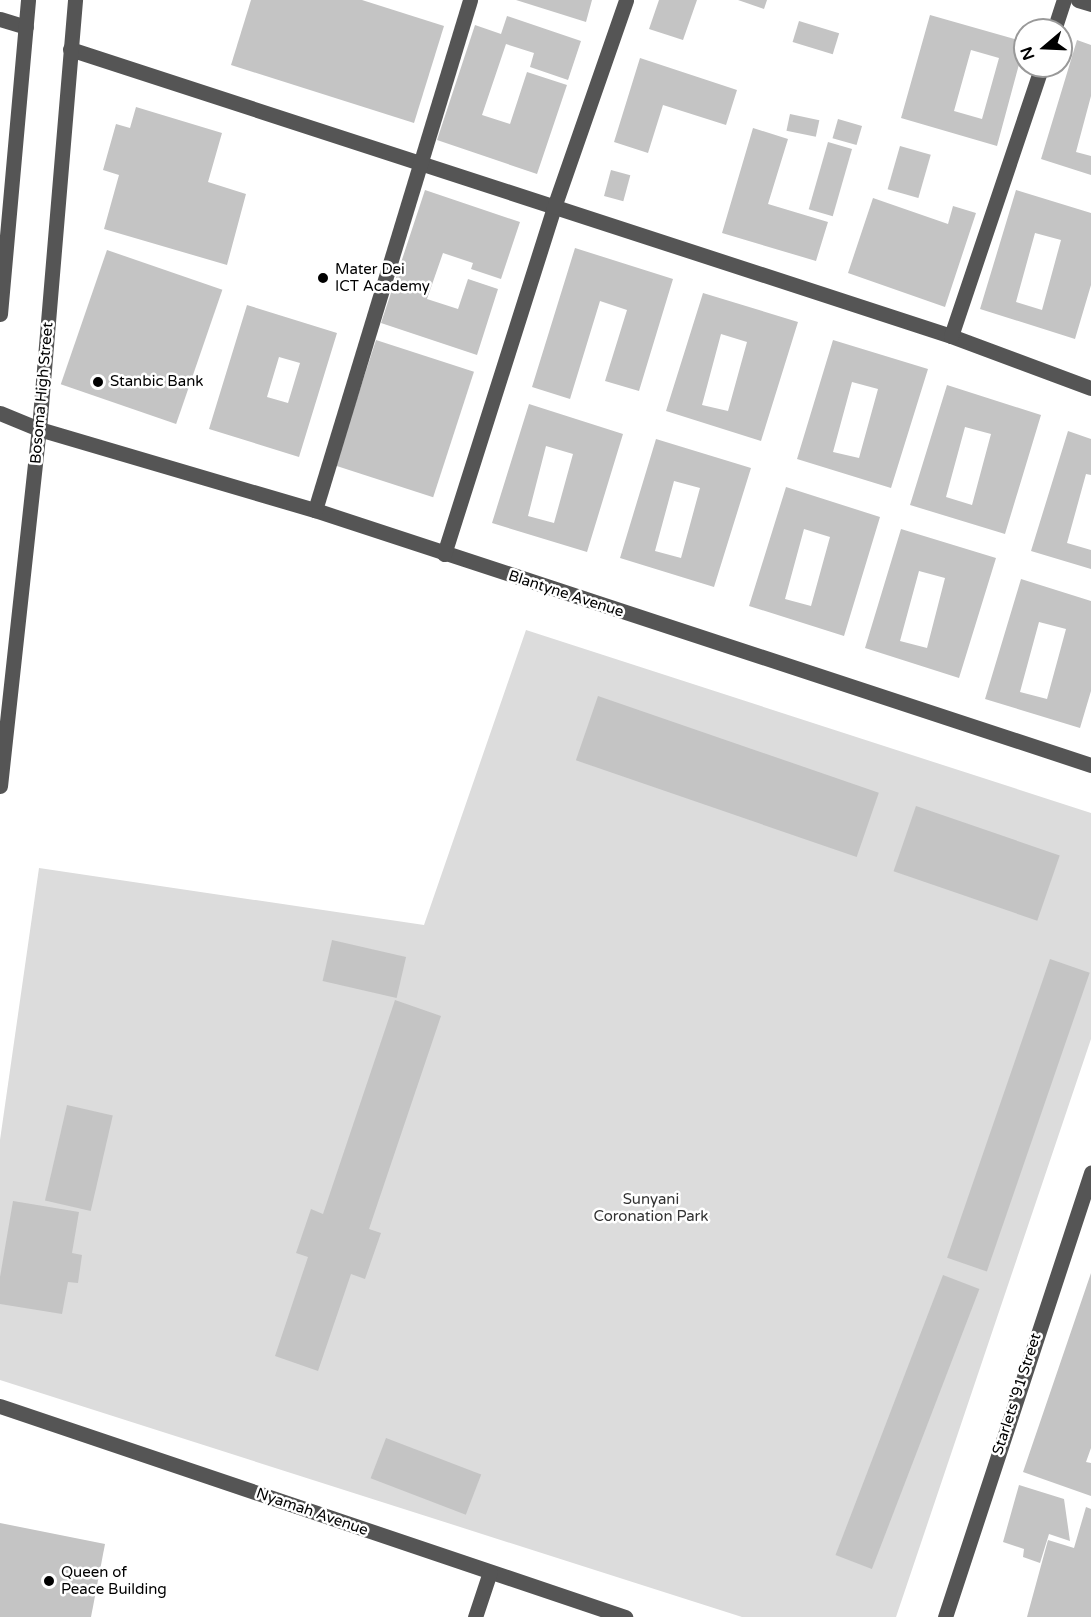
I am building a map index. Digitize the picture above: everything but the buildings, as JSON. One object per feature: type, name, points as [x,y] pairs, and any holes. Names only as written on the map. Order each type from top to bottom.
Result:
[{"type":"street","points":[[0,314],[28,0]]},
{"type":"street","name":"Bosoma High Street","points":[[0,786],[39,429],[75,0]]},
{"type":"street","points":[[315,510],[470,0]]},
{"type":"street","points":[[444,554],[554,207],[626,0]]},
{"type":"street","points":[[1058,18],[1065,0]]},
{"type":"street","points":[[1078,0],[1091,4]]},
{"type":"street","points":[[0,19],[26,27]]},
{"type":"street","points":[[70,49],[951,336],[1091,388]]},
{"type":"street","points":[[951,336],[1038,78]]},
{"type":"street","name":"Blantyne Avenue","points":[[0,413],[39,429],[315,510],[1091,765]]},
{"type":"street","name":"Starlets '91 Street","points":[[945,1617],[1091,1172]]},
{"type":"street","name":"Nyamah Avenue","points":[[0,1406],[625,1617]]},
{"type":"street","points":[[475,1617],[490,1572]]},
{"type":"green space","name":"Sunyani Coronation Park","points":[[526,630],[1091,813],[1091,1039],[896,1617],[742,1617],[0,1380],[0,1140],[39,868],[424,925]]},
{"type":"place","name":"Mater Dei ICT Academy","points":[[323,278]]},
{"type":"place","name":"Stanbic Bank","points":[[98,382]]},
{"type":"place","name":"Queen of Peace Building","points":[[49,1581]]}]
